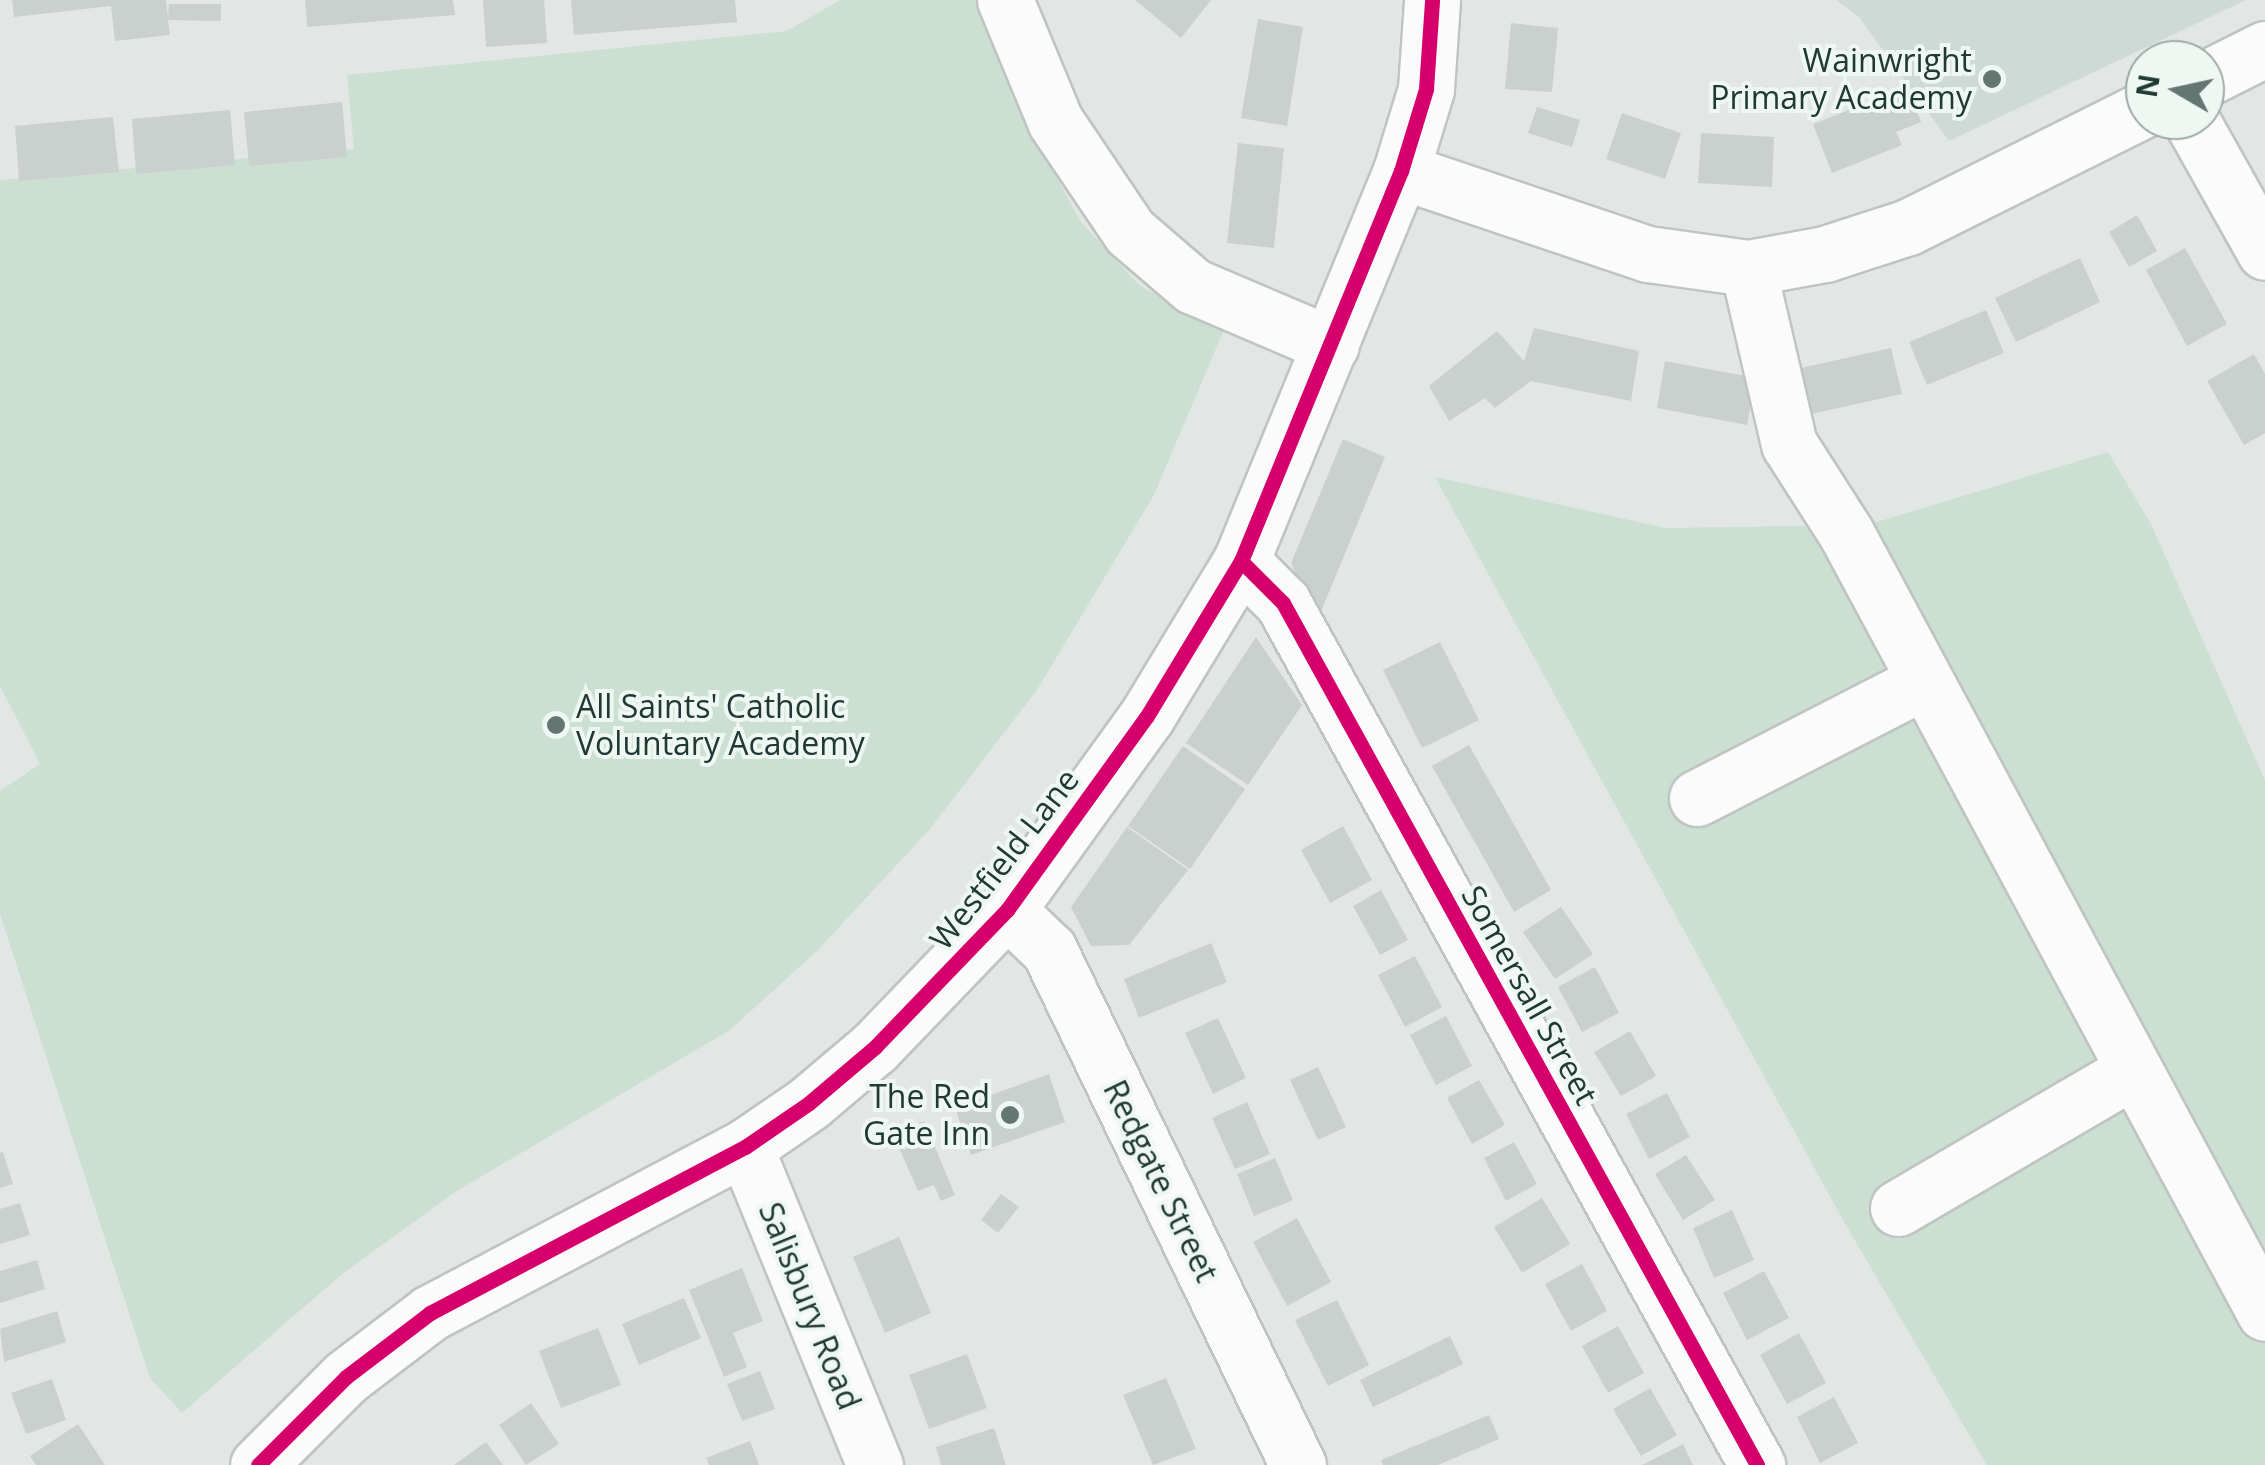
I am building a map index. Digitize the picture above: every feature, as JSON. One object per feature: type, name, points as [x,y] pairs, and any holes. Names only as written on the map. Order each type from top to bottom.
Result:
[{"type":"street","points":[[1005,0],[1055,121],[1130,232],[1193,286],[1331,345]]},
{"type":"street","name":"Westfield Lane","points":[[258,1465],[346,1377],[430,1313],[745,1147],[875,1047],[1007,910],[1147,716],[1240,561],[1401,171],[1426,89],[1432,0]]},
{"type":"street","points":[[2225,70],[2265,49]]},
{"type":"street","points":[[1401,171],[1648,254],[1748,268],[1825,254],[1908,227],[2125,119]]},
{"type":"street","points":[[2202,140],[2265,252]]},
{"type":"street","points":[[1748,268],[1790,444],[1925,681],[2265,1313]]},
{"type":"street","name":"Somersall Street","points":[[1240,561],[1283,603],[1758,1465]]},
{"type":"street","points":[[1696,798],[1925,681]]},
{"type":"street","name":"Redgate Street","points":[[1007,910],[1048,950],[1298,1465]]},
{"type":"street","points":[[1898,1208],[2134,1070]]},
{"type":"street","name":"Salisbury Road","points":[[745,1147],[875,1465]]},
{"type":"shaded area","name":"Wainwright Primary Academy","points":[[1836,0],[2246,0],[2162,40],[2125,40],[2125,57],[1949,141],[1859,17]]},
{"type":"green space","name":"All Saints' Catholic Voluntary Academy","points":[[840,0],[978,0],[1036,139],[1081,222],[1139,285],[1223,332],[1154,495],[1037,690],[930,829],[817,951],[730,1030],[455,1192],[341,1275],[182,1413],[150,1378],[0,914],[0,791],[40,764],[0,686],[0,180],[354,149],[347,75],[787,31]]},
{"type":"green space","points":[[2108,452],[2151,524],[2265,780],[2265,1465],[1987,1465],[1844,1222],[1435,477],[1666,528],[1867,525]]},
{"type":"building","points":[[12,0],[166,0],[168,19],[169,4],[221,4],[221,21],[168,20],[170,35],[115,41],[111,6],[14,17]]},
{"type":"building","points":[[305,0],[453,0],[455,15],[307,27]]},
{"type":"building","points":[[483,0],[544,0],[547,43],[486,47]]},
{"type":"building","points":[[571,0],[735,0],[737,22],[574,35]]},
{"type":"building","points":[[1135,0],[1211,0],[1181,38]]},
{"type":"building","points":[[1258,19],[1303,27],[1287,126],[1241,118]]},
{"type":"building","points":[[1511,23],[1558,28],[1552,92],[1505,89]]},
{"type":"building","points":[[1907,87],[1921,122],[1896,132],[1902,145],[1832,173],[1813,124]]},
{"type":"building","points":[[342,102],[347,157],[249,166],[244,112]]},
{"type":"building","points":[[1537,107],[1580,120],[1572,147],[1528,133]]},
{"type":"building","points":[[230,110],[235,165],[136,174],[132,119]]},
{"type":"building","points":[[1622,113],[1681,133],[1665,179],[1606,159]]},
{"type":"building","points":[[113,117],[119,172],[19,181],[15,126]]},
{"type":"building","points":[[1701,133],[1774,137],[1772,187],[1698,183]]},
{"type":"building","points":[[1238,143],[1284,148],[1274,248],[1227,243]]},
{"type":"building","points":[[2137,215],[2157,251],[2129,267],[2109,232]]},
{"type":"building","points":[[2185,248],[2227,324],[2187,346],[2146,270]]},
{"type":"building","points":[[2080,258],[2100,302],[2016,342],[1995,298]]},
{"type":"building","points":[[1986,310],[2004,353],[1927,385],[1909,342]]},
{"type":"building","points":[[1534,328],[1639,351],[1631,401],[1531,381],[1495,408],[1485,398],[1449,421],[1429,386],[1497,331],[1524,361]]},
{"type":"building","points":[[1891,348],[1902,394],[1811,414],[1801,368]]},
{"type":"building","points":[[2254,354],[2265,374],[2265,433],[2244,445],[2207,381]]},
{"type":"building","points":[[1665,361],[1756,378],[1747,425],[1657,408]]},
{"type":"building","points":[[1343,439],[1385,457],[1317,621],[1291,563]]},
{"type":"building","points":[[1256,637],[1302,705],[1248,785],[1186,743]]},
{"type":"building","points":[[1440,642],[1479,720],[1422,748],[1383,670]]},
{"type":"building","points":[[1469,745],[1551,890],[1514,912],[1432,766]]},
{"type":"building","points":[[1183,746],[1245,789],[1190,869],[1128,826]]},
{"type":"building","points":[[1343,826],[1372,880],[1330,903],[1301,850]]},
{"type":"building","points":[[1127,827],[1188,870],[1129,945],[1091,946],[1071,907]]},
{"type":"building","points":[[1381,890],[1408,940],[1380,955],[1353,906]]},
{"type":"building","points":[[1561,907],[1593,954],[1555,979],[1523,932]]},
{"type":"building","points":[[1211,943],[1227,982],[1139,1018],[1124,979]]},
{"type":"building","points":[[1415,956],[1442,1007],[1405,1027],[1378,975]]},
{"type":"building","points":[[1595,967],[1619,1013],[1582,1032],[1558,987]]},
{"type":"building","points":[[1446,1016],[1472,1066],[1436,1085],[1410,1035]]},
{"type":"building","points":[[1218,1018],[1246,1078],[1213,1094],[1185,1033]]},
{"type":"building","points":[[1630,1031],[1656,1076],[1621,1096],[1594,1052]]},
{"type":"building","points":[[1318,1067],[1346,1127],[1318,1140],[1290,1080]]},
{"type":"building","name":"The Red Gate Inn","points":[[1049,1074],[1065,1122],[971,1155],[955,1108]]},
{"type":"building","points":[[1479,1080],[1505,1125],[1472,1144],[1447,1098]]},
{"type":"building","points":[[1667,1093],[1690,1137],[1649,1159],[1626,1114]]},
{"type":"building","points":[[1247,1102],[1270,1154],[1235,1169],[1212,1118]]},
{"type":"building","points":[[924,1121],[955,1195],[941,1201],[934,1185],[918,1191],[893,1134]]},
{"type":"building","points":[[1514,1142],[1537,1184],[1506,1201],[1484,1158]]},
{"type":"building","points":[[3,1152],[13,1184],[0,1188],[0,1153]]},
{"type":"building","points":[[1686,1155],[1715,1200],[1683,1220],[1655,1174]]},
{"type":"building","points":[[1275,1158],[1293,1200],[1254,1216],[1237,1174]]},
{"type":"building","points":[[1001,1194],[1019,1207],[998,1233],[981,1220]]},
{"type":"building","points":[[1542,1198],[1570,1244],[1522,1273],[1494,1227]]},
{"type":"building","points":[[20,1203],[30,1235],[0,1244],[0,1209]]},
{"type":"building","points":[[1732,1210],[1754,1260],[1714,1278],[1693,1228]]},
{"type":"building","points":[[1297,1218],[1331,1282],[1287,1306],[1253,1242]]},
{"type":"building","points":[[899,1237],[931,1313],[885,1333],[853,1257]]},
{"type":"building","points":[[37,1260],[45,1289],[0,1303],[0,1271]]},
{"type":"building","points":[[1582,1264],[1607,1311],[1571,1331],[1545,1284]]},
{"type":"building","points":[[742,1268],[763,1321],[733,1333],[747,1367],[724,1377],[689,1290]]},
{"type":"building","points":[[1764,1271],[1789,1318],[1747,1340],[1723,1293]]},
{"type":"building","points":[[684,1298],[701,1338],[639,1365],[622,1324]]},
{"type":"building","points":[[1337,1300],[1369,1365],[1328,1386],[1295,1320]]},
{"type":"building","points":[[57,1311],[66,1342],[4,1362],[0,1329]]},
{"type":"building","points":[[1618,1326],[1644,1373],[1608,1393],[1582,1346]]},
{"type":"building","points":[[598,1328],[621,1385],[561,1408],[539,1351]]},
{"type":"building","points":[[1799,1333],[1826,1383],[1787,1404],[1760,1355]]},
{"type":"building","points":[[1450,1336],[1463,1364],[1373,1407],[1360,1380]]},
{"type":"building","points":[[967,1354],[987,1408],[929,1429],[909,1375]]},
{"type":"building","points":[[760,1371],[775,1409],[742,1421],[727,1384]]},
{"type":"building","points":[[1166,1378],[1196,1449],[1153,1465],[1123,1395]]},
{"type":"building","points":[[52,1379],[66,1420],[26,1434],[11,1393]]},
{"type":"building","points":[[1650,1388],[1677,1435],[1641,1456],[1613,1409]]},
{"type":"building","points":[[1834,1397],[1858,1443],[1820,1463],[1797,1417]]},
{"type":"building","points":[[531,1403],[559,1444],[526,1465],[499,1425]]},
{"type":"building","points":[[1489,1415],[1499,1439],[1438,1465],[1383,1465],[1381,1460]]},
{"type":"building","points":[[78,1424],[105,1465],[36,1465],[30,1456]]},
{"type":"building","points":[[994,1428],[1006,1465],[941,1465],[936,1447]]},
{"type":"building","points":[[750,1441],[759,1465],[709,1465],[706,1458]]},
{"type":"building","points":[[486,1442],[503,1465],[454,1465]]},
{"type":"building","points":[[1683,1444],[1693,1465],[1642,1465]]},
{"type":"cycle path","points":[[258,1465],[346,1377],[430,1313],[745,1147],[809,1103],[875,1047],[1007,910],[1147,716],[1241,561],[1401,171],[1426,89],[1432,0]]},
{"type":"cycle path","points":[[1241,561],[1283,603],[1757,1465]]},
{"type":"place","name":"Wainwright Primary Academy","points":[[1992,79]]},
{"type":"place","name":"All Saints' Catholic Voluntary Academy","points":[[556,725]]},
{"type":"place","name":"The Red Gate Inn","points":[[1010,1115]]}]
